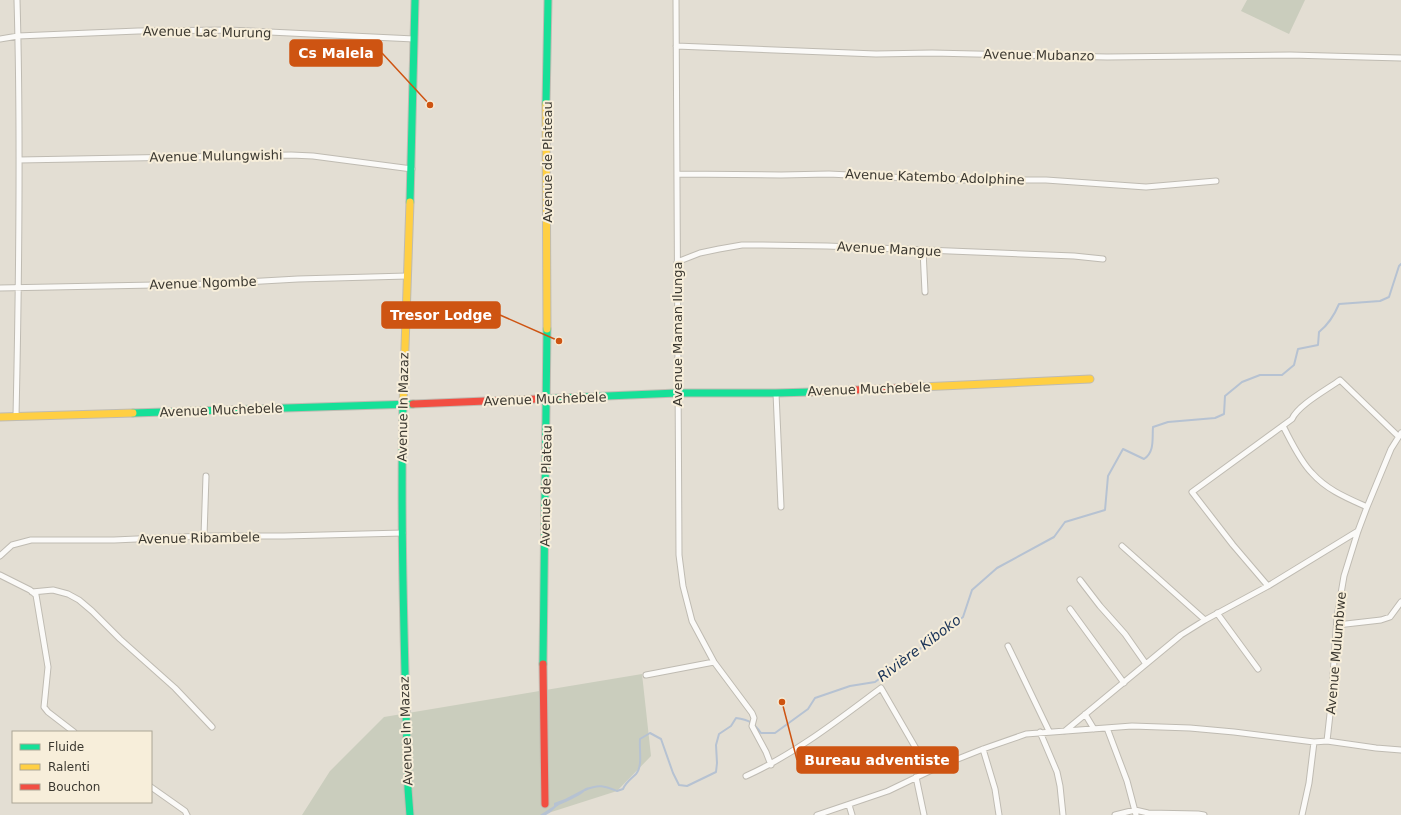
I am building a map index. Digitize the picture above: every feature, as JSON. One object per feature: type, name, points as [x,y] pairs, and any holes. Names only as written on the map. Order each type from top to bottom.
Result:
[{"type":"street","points":[[16,417],[19,288],[17,0]]},
{"type":"street","name":"Avenue In Mazaz","points":[[410,815],[405,701],[403,404],[412,170],[416,0]]},
{"type":"street","name":"Avenue de Plateau","points":[[545,804],[543,689],[547,399],[546,118],[548,0]]},
{"type":"street","name":"Avenue Maman Ilunga","points":[[676,0],[678,555],[689,613],[714,662],[752,713],[754,718],[752,723],[756,734],[771,765]]},
{"type":"street","name":"Avenue Lac Murung","points":[[0,39],[18,36],[138,31],[228,30],[414,39]]},
{"type":"street","name":"Avenue Mubanzo","points":[[676,46],[876,54],[932,53],[1107,57],[1290,55],[1401,58]]},
{"type":"street","name":"Avenue Mulungwishi","points":[[19,160],[291,155],[313,156],[412,170]]},
{"type":"street","name":"Avenue Katembo Adolphine","points":[[677,174],[829,174],[948,180],[1046,180],[1146,187],[1216,181]]},
{"type":"street","name":"Avenue Mangue","points":[[677,262],[700,253],[742,245],[827,246],[1074,256],[1103,259]]},
{"type":"street","points":[[923,250],[925,292]]},
{"type":"street","name":"Avenue Ngombe","points":[[0,288],[206,284],[298,279],[407,276]]},
{"type":"street","name":"Avenue Muchebele","points":[[0,417],[547,399],[677,393],[776,393],[1090,379]]},
{"type":"street","points":[[1268,586],[1192,492],[1283,426],[1292,419],[1294,414],[1302,407],[1340,380],[1400,434]]},
{"type":"street","points":[[776,393],[781,507]]},
{"type":"street","points":[[1283,426],[1311,473],[1342,496],[1367,507]]},
{"type":"street","name":"Avenue Mulumbwe","points":[[1327,741],[1337,625],[1342,586],[1358,531],[1367,507],[1391,449],[1400,434]]},
{"type":"street","points":[[204,536],[206,476]]},
{"type":"street","points":[[1065,731],[1181,635],[1217,613],[1268,586],[1358,531]]},
{"type":"street","name":"Avenue Ribambele","points":[[0,556],[12,545],[31,540],[114,540],[204,536],[284,536],[403,533]]},
{"type":"street","points":[[1122,546],[1205,620]]},
{"type":"street","points":[[0,575],[35,593],[48,667],[45,708],[73,731]]},
{"type":"street","points":[[1080,580],[1100,606],[1125,634],[1146,664]]},
{"type":"street","points":[[32,592],[53,590],[68,594],[79,600],[175,688],[212,727]]},
{"type":"street","points":[[1337,625],[1381,620],[1390,617],[1401,602]]},
{"type":"street","points":[[1070,609],[1124,683]]},
{"type":"street","points":[[1217,613],[1258,669]]},
{"type":"street","points":[[1008,646],[1049,731]]},
{"type":"street","points":[[646,675],[714,662]]},
{"type":"street","points":[[746,776],[771,765],[825,729],[880,688],[929,771]]},
{"type":"street","points":[[1085,714],[1094,729]]},
{"type":"street","points":[[817,815],[888,791],[929,771],[983,749],[1016,737],[1040,732],[1132,726],[1190,728],[1314,742],[1327,741],[1401,750]]},
{"type":"street","points":[[1107,728],[1128,781],[1136,812]]},
{"type":"street","points":[[1040,732],[1060,786],[1063,815]]},
{"type":"street","points":[[1302,815],[1309,783],[1314,742]]},
{"type":"street","points":[[983,749],[995,789],[999,815]]},
{"type":"street","points":[[916,777],[924,815]]},
{"type":"street","points":[[152,788],[185,811],[187,815]]},
{"type":"street","points":[[849,805],[852,815]]},
{"type":"street","points":[[1115,815],[1136,812],[1204,815]]},
{"type":"green space","points":[[1247,0],[1305,0],[1289,34],[1241,11]]},
{"type":"green space","points":[[642,674],[651,756],[617,791],[542,815],[302,815],[330,771],[384,717]]},
{"type":"water","points":[[588,787],[579,795],[559,805],[548,814],[540,815],[554,806],[554,803]]},
{"type":"waterway","name":"Rivière Kiboko","points":[[585,790],[598,786],[617,791],[623,789],[627,782],[638,771],[640,762],[640,739],[650,733],[661,739],[673,773],[679,785],[687,786],[716,772],[716,745],[719,734],[731,726],[736,718],[750,722],[756,726],[761,733],[775,733],[808,709],[815,698],[850,686],[875,682],[963,617],[972,590],[997,568],[1054,537],[1065,522],[1105,510],[1108,476],[1123,449],[1144,459],[1150,453],[1153,440],[1153,427],[1168,422],[1215,418],[1224,414],[1225,396],[1242,382],[1260,375],[1282,375],[1294,365],[1298,349],[1318,345],[1319,332],[1331,320],[1339,304],[1380,301],[1389,297],[1401,264]]},
{"type":"traffic: fast","points":[[410,202],[415,0]]},
{"type":"traffic: fast","points":[[546,104],[548,0]]},
{"type":"traffic: fast","points":[[543,664],[547,329]]},
{"type":"traffic: fast","points":[[537,399],[677,393],[811,392]]},
{"type":"traffic: fast","points":[[133,413],[413,404]]},
{"type":"traffic: fast","points":[[403,405],[403,597],[410,815]]},
{"type":"traffic: slow","points":[[546,104],[547,329]]},
{"type":"traffic: slow","points":[[403,405],[410,202]]},
{"type":"traffic: slow","points":[[920,387],[1090,379]]},
{"type":"traffic: slow","points":[[0,417],[133,413]]},
{"type":"traffic: jam","points":[[811,392],[920,387]]},
{"type":"traffic: jam","points":[[413,404],[537,399]]},
{"type":"traffic: jam","points":[[543,664],[545,804]]},
{"type":"place","name":"Cs Malela","points":[[430,105]]},
{"type":"place","name":"Tresor Lodge","points":[[559,341]]},
{"type":"place","name":"Bureau adventiste","points":[[782,702]]}]
